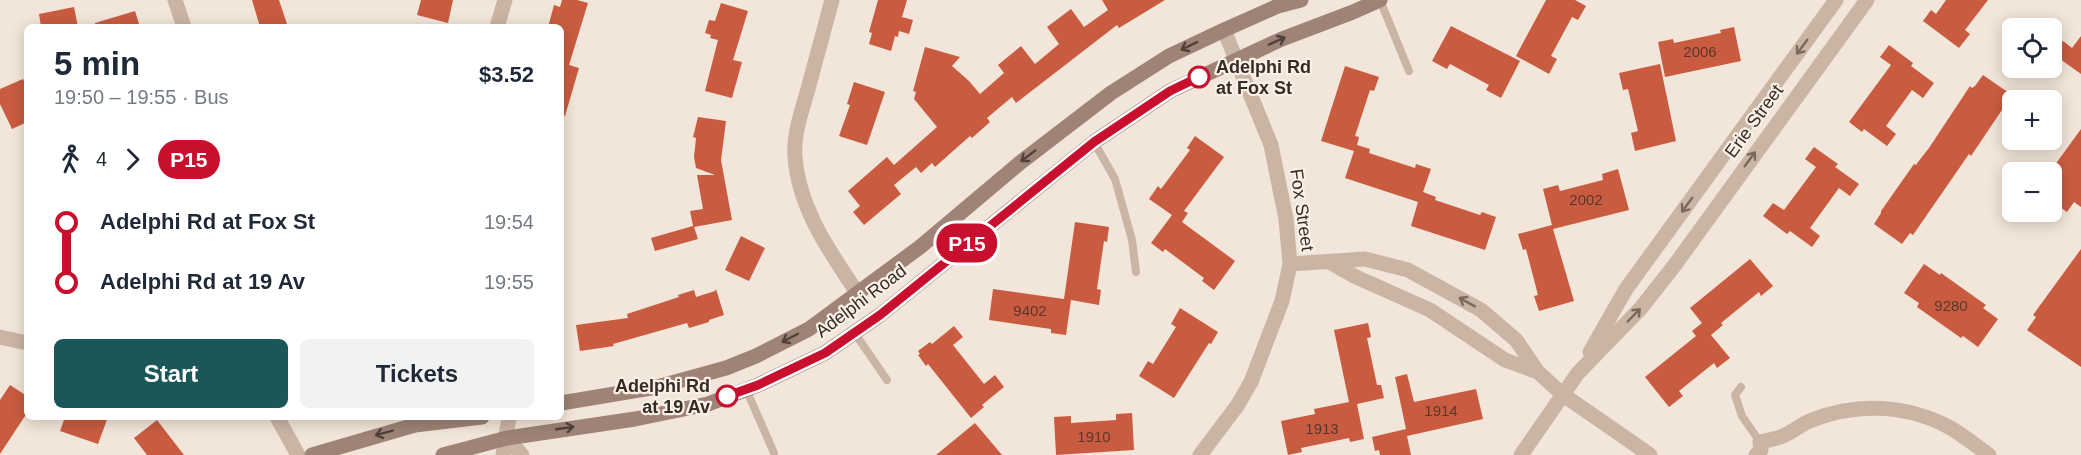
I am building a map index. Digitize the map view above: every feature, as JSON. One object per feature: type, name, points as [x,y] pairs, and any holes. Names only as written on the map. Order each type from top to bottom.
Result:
[{"type":"main road","name":"Adelphi Road","points":[[564,402],[657,387],[726,368],[756,356],[809,329],[920,247],[1021,162],[1111,93],[1169,56],[1278,6],[1301,0]]},
{"type":"main road","name":"Adelphi Road","points":[[443,455],[507,438],[635,419],[708,404],[825,353],[880,315],[1094,142],[1170,91],[1282,39],[1380,0]]},
{"type":"main road","points":[[312,455],[439,420]]},
{"type":"street","points":[[175,0],[183,24]]},
{"type":"street","points":[[498,24],[505,0]]},
{"type":"street","points":[[832,0],[798,128],[795,156],[800,186],[813,222],[827,248],[858,294]]},
{"type":"street","name":"Erie Street","points":[[1578,373],[1626,289],[1836,0]]},
{"type":"street","name":"Erie Street","points":[[1521,455],[1578,373],[1641,308],[1674,266],[1867,0]]},
{"type":"street","name":"Fox Street","points":[[1206,453],[1251,382],[1282,302],[1290,264],[1286,219],[1271,145],[1224,30]]},
{"type":"street","points":[[1654,249],[1674,266]]},
{"type":"street","points":[[1290,264],[1365,259],[1408,270],[1481,310],[1516,340],[1538,372],[1562,394],[1650,455]]},
{"type":"street","points":[[1331,263],[1356,277],[1430,310],[1505,360],[1538,372]]},
{"type":"street","points":[[1396,294],[1408,270]]},
{"type":"street","points":[[1481,343],[1498,324]]},
{"type":"street","points":[[0,337],[24,342]]},
{"type":"street","points":[[1758,448],[1809,421],[1839,412],[1869,407],[1889,408],[1928,417],[1949,427],[1989,455]]},
{"type":"street","points":[[279,420],[298,455]]},
{"type":"street","points":[[503,455],[509,420]]},
{"type":"street","points":[[507,438],[522,455]]},
{"type":"lane","points":[[1380,0],[1409,71]]},
{"type":"lane","points":[[1094,142],[1115,179],[1132,240],[1136,272]]},
{"type":"lane","points":[[854,332],[887,380]]},
{"type":"lane","points":[[1741,387],[1736,395],[1742,416],[1758,448]]},
{"type":"lane","points":[[746,389],[774,453]]},
{"type":"building","points":[[252,0],[279,0],[287,24],[259,24]]},
{"type":"building","points":[[421,0],[453,0],[448,23],[417,15]]},
{"type":"building","points":[[562,0],[588,3],[569,65],[579,68],[565,116],[564,24],[549,24],[554,5],[560,7]]},
{"type":"building","points":[[878,0],[907,0],[902,17],[913,20],[909,34],[899,31],[898,37],[895,36],[891,51],[869,44],[872,33],[869,32]]},
{"type":"building","points":[[1102,0],[1165,0],[1119,28],[1117,25],[1016,103],[1012,97],[987,118],[990,122],[972,138],[970,136],[935,167],[932,163],[921,173],[916,167],[894,185],[901,194],[864,225],[853,212],[860,206],[848,191],[887,157],[894,165],[937,127],[914,99],[916,92],[913,91],[925,47],[960,57],[952,66],[980,94],[1004,73],[998,65],[1021,46],[1035,64],[1059,44],[1047,27],[1071,9],[1084,27],[1108,10]]},
{"type":"building","points":[[1546,0],[1575,0],[1586,6],[1578,20],[1572,17],[1551,56],[1557,59],[1549,74],[1516,56]]},
{"type":"building","points":[[1946,0],[1988,0],[1965,30],[1970,34],[1959,48],[1923,21],[1931,10],[1936,14]]},
{"type":"building","points":[[721,3],[748,11],[733,60],[742,62],[732,98],[705,91],[718,40],[710,38],[711,35],[705,33],[709,20],[715,21]]},
{"type":"building","points":[[74,7],[77,24],[41,24],[39,14]]},
{"type":"building","points":[[135,11],[139,24],[95,24]]},
{"type":"building","points":[[1451,26],[1520,61],[1501,98],[1486,90],[1489,85],[1450,64],[1447,69],[1432,61]]},
{"type":"building","points":[[1734,27],[1741,61],[1665,77],[1658,42],[1673,39],[1674,43],[1721,33],[1720,30]]},
{"type":"building","points":[[2081,36],[2081,74],[2062,60],[2063,41],[2072,48]]},
{"type":"building","points":[[1889,45],[1913,63],[1911,66],[1934,83],[1923,98],[1912,90],[1886,126],[1896,134],[1887,146],[1864,129],[1862,132],[1849,122],[1891,65],[1880,57]]},
{"type":"building","points":[[1660,64],[1676,141],[1635,151],[1631,133],[1638,131],[1628,89],[1623,90],[1619,73]]},
{"type":"building","points":[[1345,66],[1379,77],[1374,91],[1370,90],[1355,136],[1359,137],[1357,145],[1370,149],[1369,153],[1415,168],[1416,164],[1431,169],[1423,192],[1436,197],[1435,200],[1480,215],[1482,212],[1496,217],[1485,250],[1411,226],[1418,202],[1345,178],[1354,151],[1321,141]]},
{"type":"building","points":[[1983,75],[2005,90],[2002,90],[2002,110],[1913,235],[1910,233],[1902,244],[1874,224],[1970,86],[1972,88]]},
{"type":"building","points":[[23,79],[24,123],[12,129],[0,104],[0,89]]},
{"type":"building","points":[[854,82],[885,92],[867,145],[839,136],[850,105],[847,104]]},
{"type":"building","points":[[698,117],[726,121],[721,160],[732,220],[694,227],[698,239],[655,251],[651,238],[693,226],[690,211],[703,209],[697,175],[715,175],[696,168],[694,157],[696,138],[693,137]]},
{"type":"building","points":[[2081,129],[2081,207],[2074,202],[2067,212],[2062,208],[2062,162],[2057,162]]},
{"type":"building","points":[[1195,136],[1224,157],[1184,211],[1188,213],[1182,222],[1235,261],[1214,290],[1202,281],[1204,278],[1165,249],[1163,252],[1151,243],[1172,215],[1149,199],[1158,186],[1161,189],[1190,150],[1187,148]]},
{"type":"building","points":[[1814,147],[1838,164],[1835,167],[1859,184],[1850,196],[1839,188],[1810,228],[1820,236],[1812,247],[1790,231],[1787,234],[1763,216],[1773,203],[1784,210],[1816,167],[1805,159]]},
{"type":"building","points":[[1618,169],[1629,210],[1553,229],[1574,301],[1539,311],[1534,296],[1538,295],[1526,249],[1523,250],[1518,234],[1552,225],[1543,189],[1558,185],[1560,191],[1603,180],[1602,174]]},
{"type":"building","points":[[1075,222],[1109,227],[1107,242],[1104,241],[1097,289],[1101,290],[1099,305],[1071,300],[1066,335],[1051,333],[1051,329],[989,320],[993,289],[1064,299]]},
{"type":"building","points":[[741,236],[765,248],[749,281],[725,270]]},
{"type":"building","points":[[2081,249],[2081,367],[2027,330],[2036,317],[2033,315]]},
{"type":"building","points":[[1750,259],[1773,286],[1761,296],[1759,292],[1721,323],[1723,325],[1711,335],[1730,358],[1717,368],[1714,363],[1679,391],[1683,396],[1669,407],[1645,377],[1696,336],[1692,331],[1702,323],[1690,308]]},
{"type":"building","points":[[1924,264],[1940,275],[1941,273],[1986,305],[1983,308],[1998,319],[1978,347],[1917,307],[1919,303],[1904,293]]},
{"type":"building","points":[[716,289],[724,315],[709,320],[709,322],[689,328],[687,323],[613,344],[614,346],[580,351],[576,325],[628,318],[627,314],[679,297],[678,295],[694,290],[696,297]]},
{"type":"building","points":[[1180,308],[1218,332],[1174,398],[1139,376],[1148,361],[1153,364],[1176,327],[1171,324]]},
{"type":"building","points":[[1368,323],[1371,337],[1367,338],[1377,385],[1381,385],[1384,398],[1357,404],[1364,439],[1350,442],[1349,438],[1301,448],[1302,452],[1288,455],[1281,421],[1315,414],[1314,409],[1349,402],[1334,330]]},
{"type":"building","points":[[954,326],[963,337],[953,345],[984,384],[995,375],[1004,387],[982,405],[984,407],[971,418],[928,364],[926,366],[918,355],[920,354],[918,351],[930,342],[932,344]]},
{"type":"building","points":[[1407,374],[1414,402],[1476,389],[1483,419],[1407,436],[1411,455],[1380,455],[1379,450],[1375,451],[1372,437],[1406,429],[1395,377]]},
{"type":"building","points":[[10,385],[24,394],[24,418],[0,454],[0,400]]},
{"type":"building","points":[[1132,413],[1134,450],[1056,455],[1054,417],[1071,416],[1071,423],[1116,420],[1116,414]]},
{"type":"building","points":[[64,420],[107,420],[98,444],[60,431]]},
{"type":"building","points":[[157,420],[184,455],[147,455],[134,438]]},
{"type":"building","points":[[975,423],[1002,455],[936,455]]},
{"type":"bus line","name":"P15","points":[[727,396],[758,385],[825,353],[880,315],[1094,142],[1170,91],[1199,77]]},
{"type":"place","name":"Adelphi Rd at Fox St","points":[[1199,77]]},
{"type":"place","name":"Adelphi Rd at 19 Av","points":[[727,396]]}]
